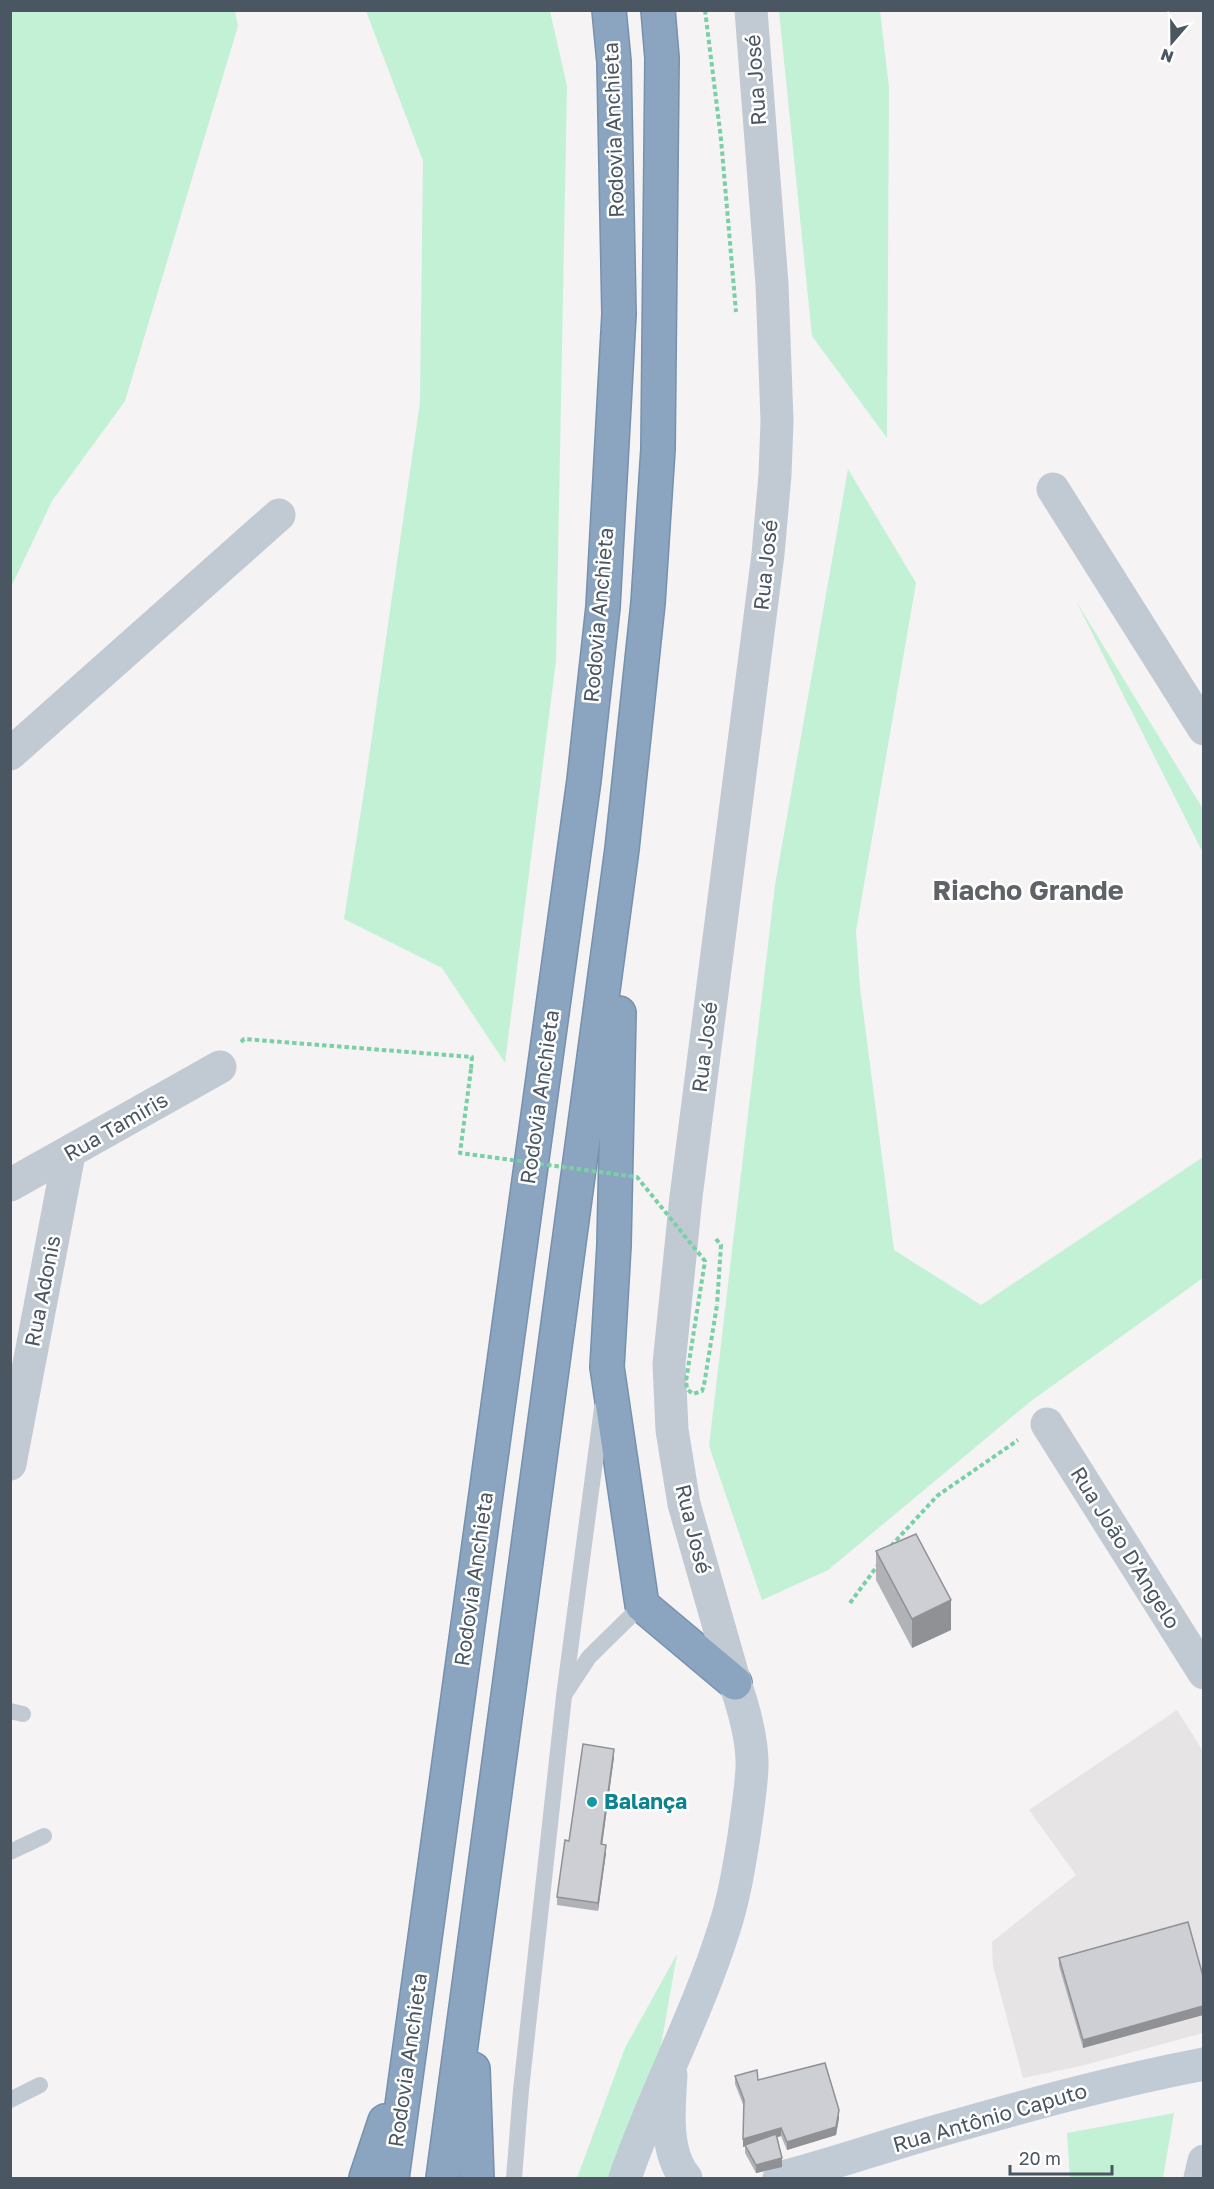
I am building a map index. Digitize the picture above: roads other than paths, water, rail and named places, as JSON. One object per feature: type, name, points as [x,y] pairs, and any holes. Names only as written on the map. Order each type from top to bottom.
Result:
[{"type":"highway","name":"Rodovia Anchieta","points":[[393,2178],[582,792],[603,607],[619,314],[614,62],[609,10]]},
{"type":"highway","points":[[443,2178],[622,849],[648,603],[658,449],[662,58],[658,10]]},
{"type":"highway","points":[[622,849],[614,1245],[608,1366],[642,1605],[735,1683]]},
{"type":"highway","points":[[470,1978],[477,2178]]},
{"type":"highway","points":[[366,2178],[410,2048]]},
{"type":"main road","name":"Rua José","points":[[625,2178],[648,2114],[672,2064],[706,1980],[725,1928],[739,1867],[752,1766],[745,1712],[735,1683]]},
{"type":"main road","name":"Rua José","points":[[672,2064],[669,2106],[674,2153],[686,2178]]},
{"type":"main road","name":"Rua Antônio Caputo","points":[[782,2178],[823,2173],[940,2130],[1141,2076],[1203,2064]]},
{"type":"street","name":"Rua José","points":[[735,1683],[684,1504],[672,1430],[669,1364],[686,1197],[768,554],[775,475],[777,421],[772,284],[751,10]]},
{"type":"street","points":[[1053,489],[1203,729]]},
{"type":"street","points":[[10,754],[279,515]]},
{"type":"street","name":"Rua Tamiris","points":[[10,1185],[69,1154],[220,1067]]},
{"type":"street","name":"Rua Adonis","points":[[10,1464],[69,1154]]},
{"type":"street","name":"Rua João D'Angelo","points":[[1047,1424],[1200,1661]]},
{"type":"street","points":[[1200,2178],[1203,2161]]},
{"type":"lane","points":[[514,2178],[522,2078],[564,1696],[608,1366]]},
{"type":"lane","points":[[564,1696],[589,1657],[642,1605]]},
{"type":"lane","points":[[10,1852],[44,1836]]},
{"type":"lane","points":[[10,2100],[40,2085]]},
{"type":"place","name":"Balança","points":[[592,1802]]},
{"type":"district","name":"Riacho Grande","points":[[1028,891]]}]
